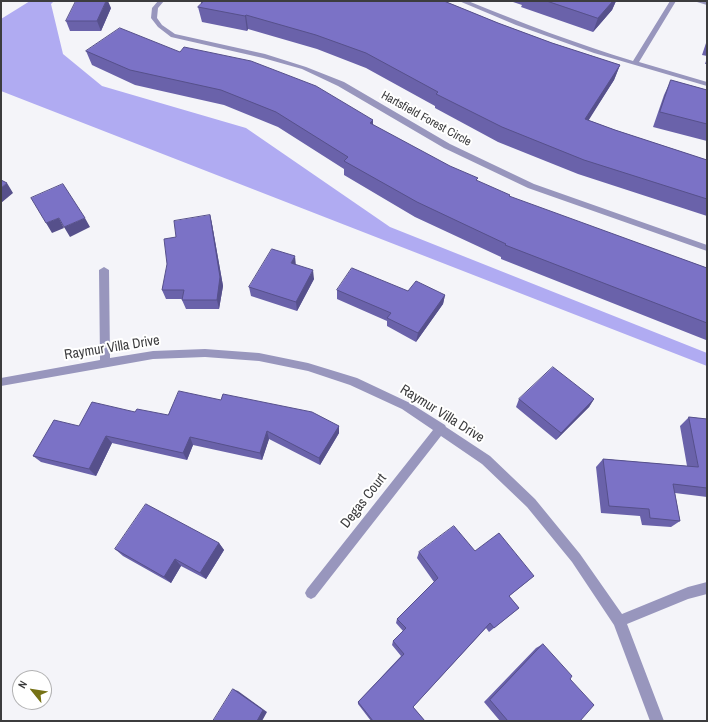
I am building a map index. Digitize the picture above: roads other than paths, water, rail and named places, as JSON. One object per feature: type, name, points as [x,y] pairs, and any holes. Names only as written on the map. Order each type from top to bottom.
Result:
[{"type":"street","name":"Hartsfield Forest Circle","points":[[161,1],[155,8],[154,18],[160,26],[174,36],[265,56],[304,68],[341,84],[447,146],[531,186],[707,248]]},
{"type":"street","points":[[462,1],[518,24],[596,52],[636,62],[707,84]]},
{"type":"street","points":[[636,62],[673,1]]},
{"type":"street","points":[[698,1],[707,3]]},
{"type":"street","points":[[104,270],[105,363]]},
{"type":"street","name":"Raymur Villa Drive","points":[[1,382],[153,355],[205,353],[259,357],[308,367],[353,381],[406,406],[441,428],[486,460],[531,503],[576,558],[619,621],[657,721]]},
{"type":"street","name":"Degas Court","points":[[311,593],[441,428]]},
{"type":"street","points":[[619,621],[688,593],[707,588]]}]
